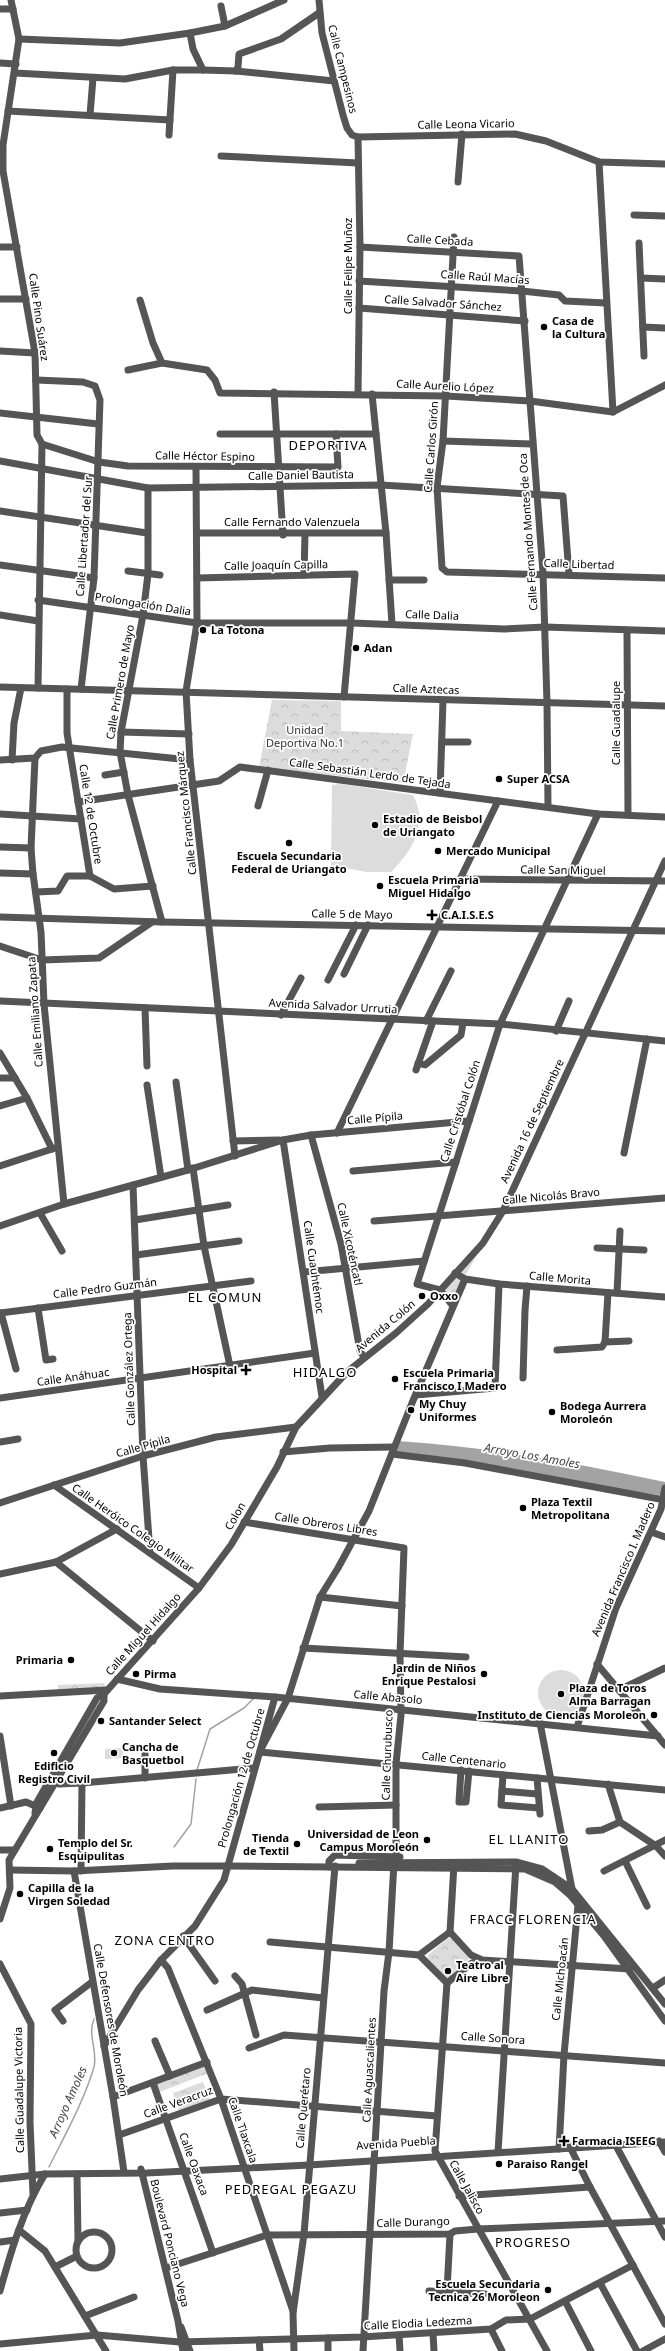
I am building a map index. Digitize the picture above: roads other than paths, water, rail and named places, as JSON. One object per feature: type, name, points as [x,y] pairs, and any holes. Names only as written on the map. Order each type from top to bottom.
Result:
[{"type":"street","name":"Calle Pino Suárez","points":[[10,0],[19,39],[15,73],[1,145],[2,187],[17,247],[35,353],[37,435],[42,444],[42,518],[38,600],[38,688]]},
{"type":"street","points":[[19,39],[120,43],[190,33],[225,26],[284,0]]},
{"type":"street","name":"Calle Campesinos","points":[[319,0],[319,14],[334,81],[347,128],[352,135],[358,137]]},
{"type":"street","points":[[221,6],[225,26]]},
{"type":"street","points":[[0,9],[13,9]]},
{"type":"street","points":[[236,71],[238,67],[239,54],[281,39],[319,14]]},
{"type":"street","points":[[190,33],[193,49],[203,70]]},
{"type":"street","points":[[0,63],[16,64]]},
{"type":"street","points":[[15,73],[125,79],[173,70],[203,70],[236,71],[334,81]]},
{"type":"street","points":[[169,135],[173,70]]},
{"type":"street","points":[[90,115],[93,78]]},
{"type":"street","points":[[8,111],[170,120]]},
{"type":"street","points":[[458,182],[462,134]]},
{"type":"street","name":"Calle Leona Vicario","points":[[358,137],[515,134],[533,137],[599,162],[665,164]]},
{"type":"street","name":"Calle Felipe Muñoz","points":[[358,137],[360,247],[358,394]]},
{"type":"street","points":[[221,156],[358,163]]},
{"type":"street","points":[[599,162],[613,412],[618,411],[665,385]]},
{"type":"street","points":[[634,215],[665,216]]},
{"type":"street","name":"Calle Carlos Girón","points":[[444,570],[442,568],[437,487],[443,441],[454,236]]},
{"type":"street","points":[[639,243],[644,356]]},
{"type":"street","points":[[0,247],[17,247]]},
{"type":"street","name":"Calle Cebada","points":[[360,247],[519,256]]},
{"type":"street","name":"Calle Fernando Montes de Oca","points":[[519,256],[525,321],[532,444],[543,573],[547,703],[548,807]]},
{"type":"street","points":[[641,278],[665,279]]},
{"type":"street","name":"Calle Raúl Macías","points":[[359,281],[522,291],[559,295],[565,301],[606,303]]},
{"type":"street","points":[[0,299],[26,300]]},
{"type":"street","points":[[128,370],[162,363],[153,343],[140,300]]},
{"type":"street","name":"Calle Salvador Sánchez","points":[[359,308],[525,321]]},
{"type":"street","points":[[643,328],[665,328]]},
{"type":"street","points":[[0,351],[35,353]]},
{"type":"street","name":"Calle Aurelio López","points":[[162,363],[207,370],[215,380],[220,393],[274,392],[446,396],[530,401],[613,412]]},
{"type":"street","name":"Calle Libertador del Sur","points":[[36,380],[83,382],[95,386],[100,400],[98,424],[98,526],[94,578],[81,689]]},
{"type":"street","points":[[274,392],[278,435],[283,535]]},
{"type":"street","points":[[372,394],[386,533],[392,624]]},
{"type":"street","points":[[0,413],[98,424]]},
{"type":"street","points":[[220,434],[376,434]]},
{"type":"street","name":"Calle Héctor Espino","points":[[42,444],[99,462],[128,466],[280,468],[338,467],[336,434]]},
{"type":"street","points":[[443,441],[532,444]]},
{"type":"street","name":"Calle Daniel Bautista","points":[[0,461],[148,488],[198,486],[380,485],[437,487],[563,496],[570,574]]},
{"type":"street","name":"Calle Francisco Márquez","points":[[196,467],[198,486],[197,624],[186,691],[188,734],[235,1156]]},
{"type":"street","name":"Calle Primero de Mayo","points":[[148,488],[148,574],[143,616],[128,690],[120,752],[128,794],[162,922]]},
{"type":"street","points":[[0,511],[147,533]]},
{"type":"street","name":"Calle Fernando Valenzuela","points":[[198,534],[283,535],[386,533]]},
{"type":"street","points":[[304,575],[305,534]]},
{"type":"street","points":[[0,565],[94,578]]},
{"type":"street","name":"Calle Libertad","points":[[444,570],[665,578]]},
{"type":"street","points":[[128,571],[160,575]]},
{"type":"street","name":"Calle Joaquín Capilla","points":[[197,578],[355,574],[352,623]]},
{"type":"street","points":[[390,580],[424,580]]},
{"type":"street","name":"Prolongación Dalia","points":[[38,600],[197,624]]},
{"type":"street","points":[[0,615],[38,621]]},
{"type":"street","points":[[344,697],[352,623]]},
{"type":"street","name":"Calle Dalia","points":[[197,624],[352,623],[504,629],[545,627],[665,631]]},
{"type":"street","name":"Calle Guadalupe","points":[[627,630],[628,815]]},
{"type":"street","name":"Calle Aztecas","points":[[0,687],[186,691],[665,706]]},
{"type":"street","points":[[12,760],[14,723],[21,688]]},
{"type":"street","name":"Calle 12 de Octubre","points":[[67,689],[70,748],[90,876],[114,889],[153,886]]},
{"type":"street","points":[[440,793],[443,700]]},
{"type":"street","points":[[122,732],[188,734]]},
{"type":"street","points":[[442,742],[468,742]]},
{"type":"street","points":[[0,760],[35,758],[41,750],[70,748],[190,760]]},
{"type":"street","name":"Calle Emiliano Zapata","points":[[35,758],[31,848],[39,919],[54,1148],[64,1204]]},
{"type":"street","name":"Calle Sebastián Lerdo de Tejada","points":[[78,802],[223,780],[240,767],[598,814],[665,816]]},
{"type":"street","points":[[258,806],[268,770]]},
{"type":"street","points":[[105,775],[124,772]]},
{"type":"street","points":[[337,1133],[391,1020],[462,879],[498,801]]},
{"type":"street","points":[[0,814],[81,819]]},
{"type":"street","name":"Calle Cristóbal Colón","points":[[440,1290],[417,1284],[500,1024],[598,814]]},
{"type":"street","points":[[0,847],[31,848]]},
{"type":"street","name":"Avenida 16 de Septiembre","points":[[440,1290],[483,1243],[504,1211],[584,1034],[665,862]]},
{"type":"street","points":[[0,873],[33,874]]},
{"type":"street","points":[[36,892],[58,891],[67,876],[90,876]]},
{"type":"street","name":"Calle San Miguel","points":[[462,879],[567,882],[665,881]]},
{"type":"street","name":"Calle 5 de Mayo","points":[[0,917],[152,922],[368,926],[545,927],[665,931]]},
{"type":"street","points":[[0,946],[42,960],[99,958],[152,922]]},
{"type":"street","points":[[328,980],[356,925]]},
{"type":"street","points":[[344,974],[368,926]]},
{"type":"street","points":[[451,971],[430,1021],[417,1066],[425,1065],[461,1035],[463,1023]]},
{"type":"street","points":[[281,1015],[301,978]]},
{"type":"street","points":[[556,1031],[569,1001]]},
{"type":"street","name":"Avenida Salvador Urrutia","points":[[0,1002],[500,1024],[584,1034],[665,1040]]},
{"type":"street","points":[[145,1008],[146,1066]]},
{"type":"street","points":[[624,1153],[647,1039]]},
{"type":"street","points":[[0,1053],[27,1098],[54,1148],[0,1166]]},
{"type":"street","points":[[0,1078],[15,1078]]},
{"type":"street","points":[[176,1082],[204,1246],[230,1366]]},
{"type":"street","points":[[147,1085],[161,1177]]},
{"type":"street","points":[[0,1106],[27,1098]]},
{"type":"street","name":"Calle Pípila","points":[[233,1142],[283,1140],[311,1135],[469,1121]]},
{"type":"street","name":"Calle Xicoténcatl","points":[[311,1135],[341,1244],[360,1351],[364,1357]]},
{"type":"street","name":"Calle Pípila","points":[[0,1226],[64,1204],[235,1156],[283,1140]]},
{"type":"street","name":"Calle Cuauhtémoc","points":[[283,1140],[322,1397]]},
{"type":"street","points":[[353,1171],[456,1162]]},
{"type":"street","name":"Calle González Ortega","points":[[133,1185],[143,1456],[150,1553]]},
{"type":"street","name":"Calle Nicolás Bravo","points":[[374,1220],[665,1198]]},
{"type":"street","points":[[135,1220],[228,1205]]},
{"type":"street","points":[[40,1213],[62,1251]]},
{"type":"street","points":[[617,1294],[620,1231]]},
{"type":"street","points":[[136,1255],[239,1241]]},
{"type":"street","points":[[597,1248],[644,1250]]},
{"type":"street","points":[[304,1272],[424,1261]]},
{"type":"street","name":"Calle Morita","points":[[455,1274],[465,1279],[499,1284],[665,1297]]},
{"type":"street","points":[[261,1750],[288,1698],[320,1597],[355,1540],[369,1511],[465,1279]]},
{"type":"street","name":"Calle Pedro Guzmán","points":[[1,1313],[251,1281]]},
{"type":"street","points":[[416,1395],[495,1388],[499,1284]]},
{"type":"street","points":[[523,1378],[527,1286]]},
{"type":"street","points":[[440,1290],[454,1306]]},
{"type":"street","name":"Avenida Colón","points":[[283,1452],[296,1427],[322,1397],[364,1357],[396,1333],[440,1290]]},
{"type":"street","points":[[557,1350],[602,1347],[605,1342],[608,1293]]},
{"type":"street","points":[[38,1308],[46,1360],[53,1359]]},
{"type":"street","points":[[1,1313],[16,1369]]},
{"type":"street","points":[[605,1342],[629,1341]]},
{"type":"street","name":"Calle Anáhuac","points":[[0,1398],[315,1353]]},
{"type":"street","name":"Calle Pípila","points":[[0,1503],[143,1456],[216,1437],[296,1427]]},
{"type":"street","points":[[0,1442],[18,1439]]},
{"type":"street","points":[[283,1452],[330,1448],[393,1451],[664,1499]]},
{"type":"street","name":"Colon","points":[[199,1588],[230,1546],[277,1467],[283,1452]]},
{"type":"street","name":"Calle Heróico Colegio Militar","points":[[54,1485],[199,1588]]},
{"type":"street","name":"Avenida Francisco I. Madero","points":[[578,1727],[616,1608],[651,1532],[663,1510],[665,1488]]},
{"type":"street","name":"Calle Obreros Libres","points":[[244,1522],[404,1548]]},
{"type":"street","points":[[0,1574],[56,1562],[117,1529]]},
{"type":"street","points":[[651,1532],[665,1537]]},
{"type":"street","name":"Calle Churubusco","points":[[395,1862],[396,1764],[400,1709],[400,1654],[404,1548]]},
{"type":"street","points":[[56,1562],[153,1640]]},
{"type":"street","name":"Calle Miguel Hidalgo","points":[[37,1809],[97,1698],[117,1680],[199,1588]]},
{"type":"street","points":[[320,1597],[402,1606]]},
{"type":"street","points":[[303,1648],[466,1657]]},
{"type":"street","points":[[597,1664],[665,1745]]},
{"type":"street","points":[[619,1690],[665,1668]]},
{"type":"street","name":"Calle Abasolo","points":[[117,1680],[160,1689],[288,1698],[540,1722],[658,1736]]},
{"type":"street","points":[[0,1696],[105,1692]]},
{"type":"street","name":"Prolongación 12 de Octubre","points":[[228,1866],[254,1768],[261,1750],[275,1697]]},
{"type":"street","name":"Calle Michoacán","points":[[540,1722],[572,1889],[578,1905],[564,2054],[559,2147]]},
{"type":"street","points":[[0,1736],[11,1806]]},
{"type":"street","name":"Calle Centenario","points":[[261,1750],[665,1790]]},
{"type":"street","points":[[145,1754],[145,1778]]},
{"type":"street","points":[[52,1782],[82,1783],[254,1768]]},
{"type":"street","points":[[461,1770],[459,1802],[466,1802],[469,1771]]},
{"type":"street","points":[[503,1775],[501,1805],[539,1811],[536,1794],[537,1778]]},
{"type":"street","name":"Calle Defensores de Moroleón","points":[[82,1783],[78,1871],[92,1982],[127,2172]]},
{"type":"street","points":[[608,1784],[620,1822],[656,1846],[665,1856]]},
{"type":"street","points":[[502,1791],[536,1794]]},
{"type":"street","points":[[0,1808],[26,1802],[37,1809],[9,1860],[10,1888],[0,1919]]},
{"type":"street","points":[[319,1807],[396,1805]]},
{"type":"street","points":[[589,1831],[602,1830],[620,1822]]},
{"type":"street","points":[[604,1871],[656,1846],[665,1840]]},
{"type":"street","points":[[0,1850],[14,1850]]},
{"type":"street","points":[[334,1866],[329,1861],[335,1855],[395,1862],[516,1865],[542,1869],[572,1889],[640,1971],[665,2004]]},
{"type":"street","points":[[625,1861],[647,1906]]},
{"type":"street","points":[[10,1870],[78,1871],[172,1866],[334,1866],[395,1862],[454,1864]]},
{"type":"street","name":"Calle Aguascalientes","points":[[363,2351],[362,2337],[378,2112],[384,1991],[389,1952],[395,1862]]},
{"type":"street","points":[[454,1864],[450,1932],[472,1955],[482,1960]]},
{"type":"street","points":[[516,1865],[554,1882],[570,1895],[628,1969],[665,2021]]},
{"type":"street","points":[[499,2150],[516,1865]]},
{"type":"street","points":[[104,2046],[138,1990],[161,1960],[183,1936],[195,1926],[224,1880],[228,1866]]},
{"type":"street","name":"Calle Querétaro","points":[[294,2351],[293,2313],[304,2234],[334,1866]]},
{"type":"street","points":[[419,1955],[450,1932]]},
{"type":"street","points":[[183,1936],[214,1981]]},
{"type":"street","points":[[270,1942],[419,1955],[447,1983]]},
{"type":"street","points":[[426,1949],[426,1962]]},
{"type":"street","points":[[472,1955],[472,1963]]},
{"type":"street","name":"Calle Tlaxcala","points":[[161,1960],[168,1968],[221,2099],[293,2313]]},
{"type":"street","points":[[436,2153],[437,2116],[447,1983],[472,1963],[482,1960],[640,1971]]},
{"type":"street","name":"Calle Guadalupe Victoria","points":[[0,1964],[31,2024],[30,2122],[33,2194]]},
{"type":"street","points":[[235,1976],[242,1984],[245,1991],[256,2035]]},
{"type":"street","points":[[653,1988],[665,1980]]},
{"type":"street","points":[[63,2021],[55,2010],[92,1982]]},
{"type":"street","points":[[207,2010],[245,1991],[252,1990],[323,1998]]},
{"type":"street","name":"Calle Sonora","points":[[249,2048],[284,2035],[564,2054],[665,2063]]},
{"type":"street","points":[[155,2041],[170,2076]]},
{"type":"street","points":[[114,2097],[207,2062]]},
{"type":"street","name":"Calle Oaxaca","points":[[153,2083],[213,2253]]},
{"type":"street","name":"Calle Veracruz","points":[[119,2135],[221,2099],[437,2116]]},
{"type":"street","points":[[662,2140],[665,2152]]},
{"type":"street","name":"Avenida Puebla","points":[[32,2175],[244,2166],[436,2153],[570,2147],[662,2140]]},
{"type":"street","points":[[615,2143],[665,2237]]},
{"type":"street","points":[[570,2147],[590,2187],[665,2324]]},
{"type":"street","name":"Calle Jalisco","points":[[436,2153],[547,2351]]},
{"type":"street","name":"Boulevard Ponciano Vega","points":[[141,2171],[178,2322],[184,2342],[190,2351]]},
{"type":"street","points":[[0,2291],[2,2278],[26,2210],[33,2194],[45,2174]]},
{"type":"street","points":[[77,2174],[77,2256],[86,2267],[97,2268],[108,2262],[112,2251],[109,2240],[97,2232],[85,2234],[78,2242]]},
{"type":"street","points":[[0,2179],[32,2175]]},
{"type":"street","points":[[459,2196],[590,2187]]},
{"type":"street","points":[[0,2213],[26,2210]]},
{"type":"street","name":"Calle Durango","points":[[166,2268],[267,2235],[450,2234],[455,2231],[478,2229],[665,2221]]},
{"type":"street","points":[[19,2230],[45,2251],[106,2351]]},
{"type":"street","points":[[447,2291],[450,2234]]},
{"type":"street","points":[[0,2242],[15,2240]]},
{"type":"street","points":[[55,2266],[77,2256]]},
{"type":"street","name":"Calle Elodia Ledezma","points":[[0,2344],[97,2335],[184,2342],[362,2337],[491,2330],[506,2320],[530,2319],[633,2265]]},
{"type":"street","points":[[600,2283],[637,2351]]},
{"type":"street","points":[[429,2291],[485,2294]]},
{"type":"street","points":[[85,2316],[134,2297]]},
{"type":"street","points":[[565,2301],[591,2351]]},
{"type":"street","points":[[491,2330],[502,2351]]},
{"type":"street","points":[[433,2334],[434,2351]]},
{"type":"street","points":[[399,2335],[400,2351]]},
{"type":"street","points":[[328,2338],[328,2351]]},
{"type":"street","points":[[644,2351],[665,2339]]},
{"type":"street","points":[[259,2340],[260,2351]]},
{"type":"street","name":"Boulevard Ponciano Vega","points":[[183,2351],[184,2342]]},
{"type":"waterway","name":"Arroyo Los Amoles","points":[[197,1770],[210,1729],[244,1708],[254,1698]]},
{"type":"waterway","points":[[174,1847],[191,1824],[196,1779]]},
{"type":"waterway","name":"Arroyo Amoles","points":[[49,2167],[80,2105],[94,2067],[95,2055],[92,2037],[92,2025],[94,2019]]},
{"type":"place","name":"Casa de la Cultura","points":[[544,327]]},
{"type":"place","name":"La Totona","points":[[203,630]]},
{"type":"place","name":"Adan","points":[[356,648]]},
{"type":"place","name":"Super ACSA","points":[[499,779]]},
{"type":"place","name":"Estadio de Beisbol de Uriangato","points":[[375,825]]},
{"type":"place","name":"Escuela Secundaria Federal de Uriangato","points":[[289,843]]},
{"type":"place","name":"Mercado Municipal","points":[[438,851]]},
{"type":"place","name":"Escuela Primaria Miguel Hidalgo","points":[[380,886]]},
{"type":"place","name":"C.A.I.S.E.S","points":[[432,915]]},
{"type":"place","name":"Oxxo","points":[[422,1296]]},
{"type":"place","name":"Hospital","points":[[246,1370]]},
{"type":"place","name":"Escuela Primaria Francisco I Madero","points":[[395,1379]]},
{"type":"place","name":"My Chuy Uniformes","points":[[411,1410]]},
{"type":"place","name":"Bodega Aurrera Moroleón","points":[[552,1412]]},
{"type":"place","name":"Plaza Textil Metropolitana","points":[[523,1508]]},
{"type":"place","name":"Primaria","points":[[71,1660]]},
{"type":"place","name":"Pirma","points":[[136,1674]]},
{"type":"place","name":"Jardin de Niños Enrique Pestalosi","points":[[484,1674]]},
{"type":"place","name":"Plaza de Toros Alma Barragan","points":[[561,1694]]},
{"type":"place","name":"Instituto de Ciencias Moroleon","points":[[654,1715]]},
{"type":"place","name":"Santander Select","points":[[101,1721]]},
{"type":"place","name":"Edificio Registro Civil","points":[[54,1753]]},
{"type":"place","name":"Cancha de Basquetbol","points":[[114,1753]]},
{"type":"place","name":"Universidad de Leon Campus Moroleón","points":[[427,1840]]},
{"type":"place","name":"Tienda de Textil","points":[[297,1844]]},
{"type":"place","name":"Templo del Sr. Esquipulitas","points":[[50,1849]]},
{"type":"place","name":"Capilla de la Virgen Soledad","points":[[20,1894]]},
{"type":"place","name":"Teatro al Aire Libre","points":[[448,1971]]},
{"type":"place","name":"Farmacia ISEEG","points":[[564,2141]]},
{"type":"place","name":"Paraiso Rangel","points":[[499,2164]]},
{"type":"place","name":"Escuela Secundaria Tecnica 26 Moroleon","points":[[548,2290]]},
{"type":"district","name":"DEPORTIVA","points":[[328,445]]},
{"type":"district","name":"EL COMUN","points":[[225,1297]]},
{"type":"district","name":"HIDALGO","points":[[325,1372]]},
{"type":"district","name":"EL LLANITO","points":[[529,1839]]},
{"type":"district","name":"FRACC FLORENCIA","points":[[533,1919]]},
{"type":"district","name":"ZONA CENTRO","points":[[165,1940]]},
{"type":"district","name":"PEDREGAL PEGAZU","points":[[291,2189]]},
{"type":"district","name":"PROGRESO","points":[[533,2242]]},
{"type":"park label","name":"Unidad Deportiva No.1","points":[[305,736]]}]
